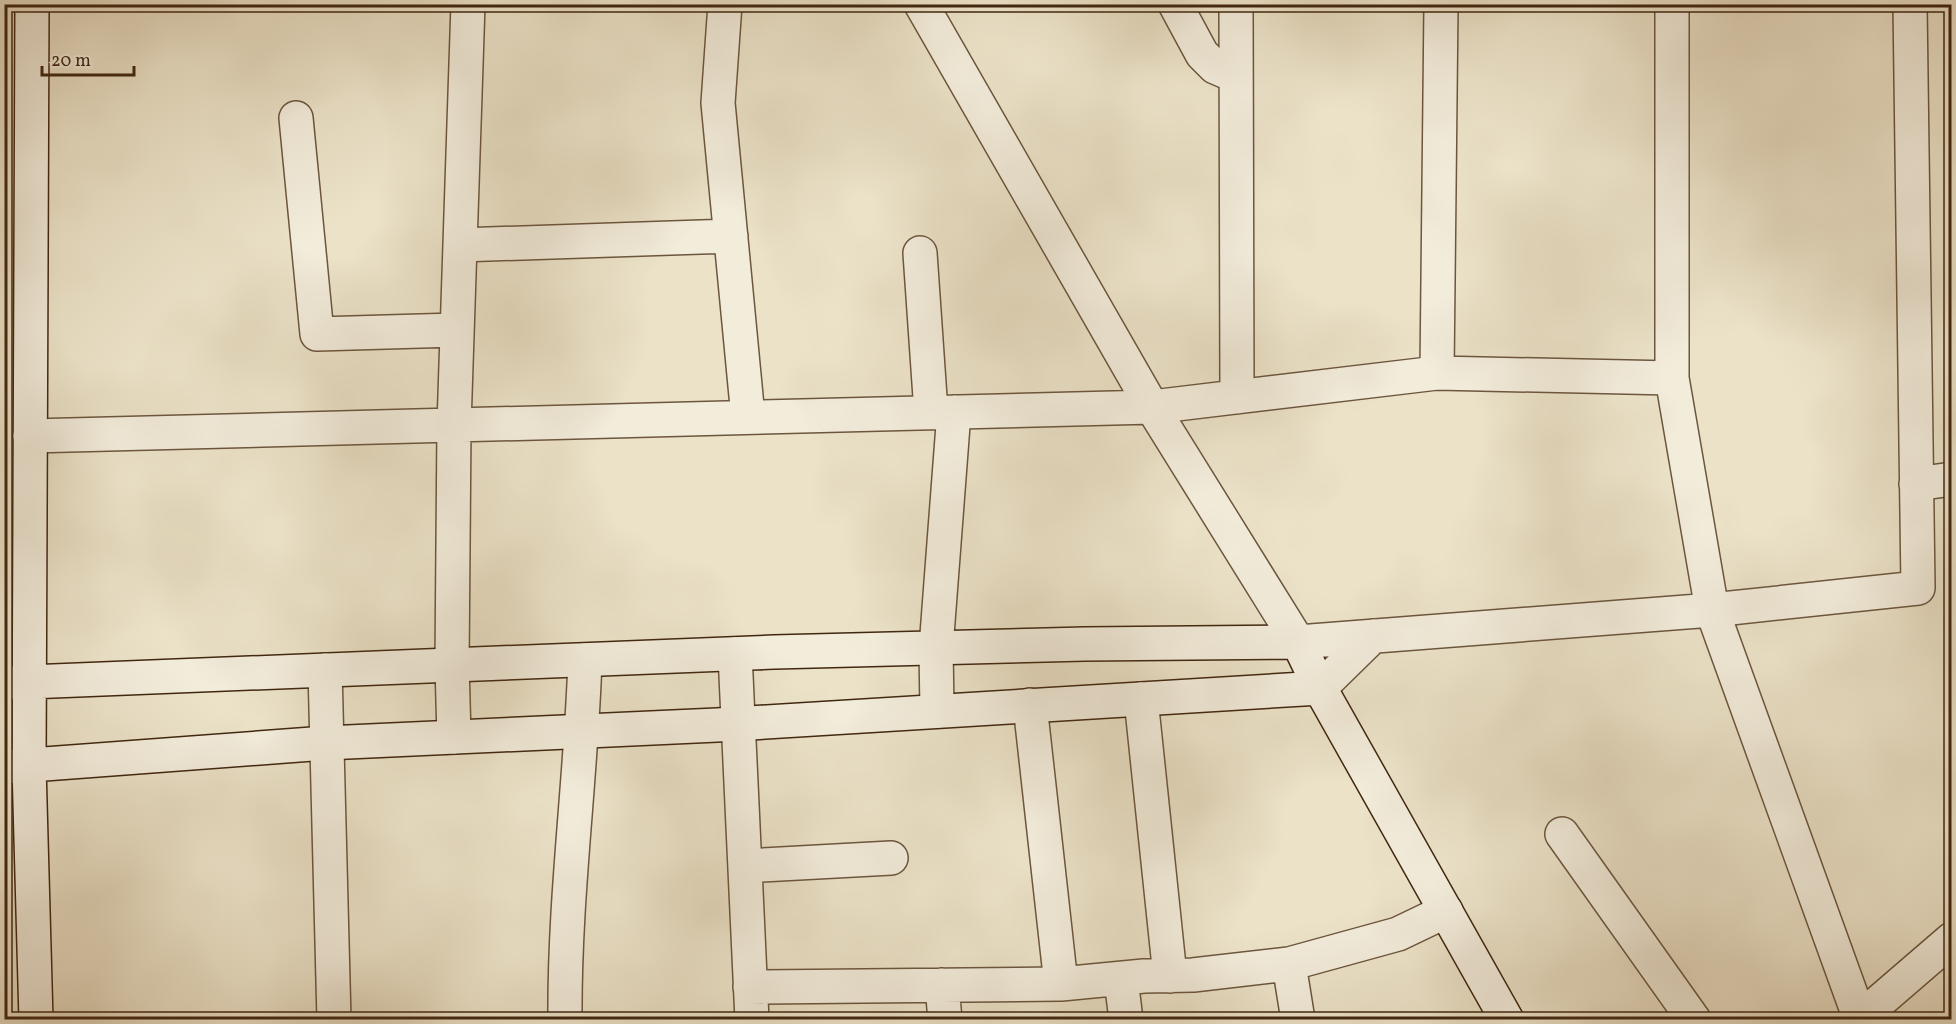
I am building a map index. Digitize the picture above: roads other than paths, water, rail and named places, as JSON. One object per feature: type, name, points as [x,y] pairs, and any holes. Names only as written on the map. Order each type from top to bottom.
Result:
[{"type":"street","points":[[32,4],[30,436],[17,682],[17,766],[36,1020]]},
{"type":"street","points":[[454,737],[452,665],[454,425],[468,4]]},
{"type":"street","points":[[724,4],[718,103],[748,417]]},
{"type":"street","points":[[921,4],[1152,407],[1298,642],[1320,688],[1507,1020]]},
{"type":"street","points":[[1175,4],[1202,54],[1215,67],[1236,76]]},
{"type":"street","points":[[1236,4],[1237,397]]},
{"type":"street","points":[[1437,373],[1441,4]]},
{"type":"street","points":[[1672,4],[1672,378],[1712,610],[1859,1019],[1952,939]]},
{"type":"street","points":[[17,682],[735,654],[1085,644],[1298,642],[1712,610],[1918,588],[1910,4]]},
{"type":"street","points":[[296,118],[317,334],[456,330]]},
{"type":"street","points":[[460,245],[731,236]]},
{"type":"street","points":[[920,253],[942,412],[936,648],[938,711]]},
{"type":"street","points":[[30,436],[1152,407],[1437,373],[1672,378]]},
{"type":"street","points":[[1916,484],[1952,479]]},
{"type":"street","points":[[17,766],[326,743],[738,723],[1320,688],[1373,636]]},
{"type":"street","points":[[735,654],[752,1020]]},
{"type":"street","points":[[565,1020],[567,929],[583,731],[585,660]]},
{"type":"street","points":[[325,670],[334,1020]]},
{"type":"street","points":[[1141,699],[1170,976]]},
{"type":"street","points":[[1030,705],[1061,984]]},
{"type":"street","points":[[1562,834],[1694,1020]]},
{"type":"street","points":[[744,866],[891,858]]},
{"type":"street","points":[[750,987],[1061,984],[1193,975],[1289,964],[1398,934],[1446,911]]},
{"type":"street","points":[[1289,964],[1298,1020]]},
{"type":"street","points":[[1121,979],[1126,1020]]},
{"type":"street","points":[[942,986],[945,1020]]}]
